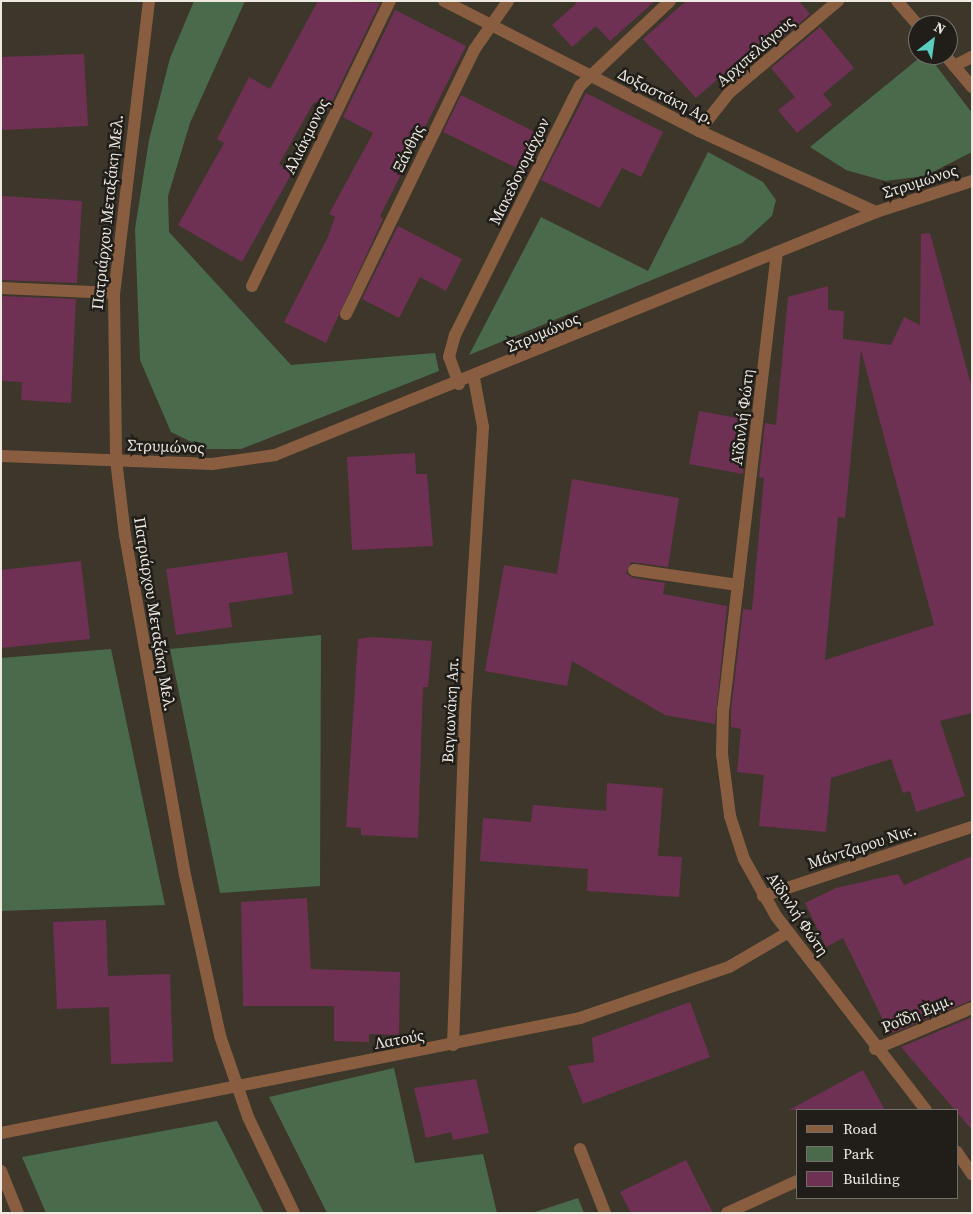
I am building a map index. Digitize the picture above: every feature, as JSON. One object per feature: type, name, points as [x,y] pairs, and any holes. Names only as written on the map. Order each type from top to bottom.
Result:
[{"type":"street","name":"Πατριάρχου Μεταξάκη Μελ.","points":[[149,1],[114,292],[116,460],[135,602],[185,875],[235,1084],[294,1213]]},
{"type":"street","name":"Αλιάκμονος","points":[[252,286],[390,1]]},
{"type":"street","name":"Δοξαστάκη Αρ.","points":[[444,1],[699,131],[876,212]]},
{"type":"street","name":"Ξάνθης","points":[[346,314],[488,25],[508,1]]},
{"type":"street","name":"Μακεδονομάχων","points":[[459,384],[449,357],[456,335],[573,99],[592,77],[670,1]]},
{"type":"street","name":"Αρχιπελάγους","points":[[699,131],[729,93],[838,1]]},
{"type":"street","points":[[897,1],[909,15]]},
{"type":"street","points":[[972,57],[954,66],[972,87]]},
{"type":"street","name":"Στρυμώνος","points":[[1,456],[212,464],[260,460],[474,378],[876,212],[972,181]]},
{"type":"street","name":"Αϊδινλή Φώτη","points":[[777,252],[738,585],[722,754],[730,816],[744,859],[763,896],[874,1049],[925,1109]]},
{"type":"street","points":[[1,288],[114,292]]},
{"type":"street","name":"Βαγιωνάκη Απ.","points":[[453,1045],[466,697],[483,427],[474,378]]},
{"type":"street","points":[[634,570],[738,585]]},
{"type":"street","name":"Μάντζαρου Νικ.","points":[[763,896],[972,827]]},
{"type":"street","name":"Λατούς","points":[[1,1133],[235,1084],[453,1045],[580,1018],[646,998],[729,967],[789,932]]},
{"type":"street","name":"Ροΐδη Εμμ.","points":[[874,1049],[972,1008]]},
{"type":"street","points":[[580,1149],[605,1213]]},
{"type":"street","points":[[958,1153],[972,1174]]},
{"type":"street","points":[[1,1171],[18,1213]]},
{"type":"street","points":[[726,1213],[796,1180]]},
{"type":"green space","points":[[194,1],[245,1],[190,123],[168,196],[169,232],[291,365],[435,353],[439,371],[241,449],[206,449],[171,432],[140,360],[135,229],[149,140],[170,58]]},
{"type":"green space","points":[[911,65],[936,65],[972,113],[972,152],[925,176],[885,181],[846,170],[810,147]]},
{"type":"green space","points":[[708,152],[763,182],[776,200],[772,216],[742,243],[469,355],[541,217],[648,271]]},
{"type":"green space","points":[[321,635],[320,886],[220,893],[170,649]]},
{"type":"green space","points":[[111,649],[165,905],[1,911],[1,658]]},
{"type":"green space","points":[[394,1068],[415,1163],[483,1154],[497,1213],[327,1213],[269,1097]]},
{"type":"green space","points":[[217,1121],[264,1213],[46,1213],[22,1157]]},
{"type":"green space","points":[[578,1198],[584,1213],[532,1213]]},
{"type":"building","points":[[318,1],[380,3],[328,110],[314,102],[279,164],[293,171],[242,262],[178,225],[224,143],[217,139],[249,77],[270,89]]},
{"type":"building","points":[[574,1],[655,1],[610,41],[596,26],[572,47],[552,25],[576,4]]},
{"type":"building","points":[[686,1],[799,1],[810,14],[761,56],[754,48],[696,98],[643,39]]},
{"type":"building","points":[[395,10],[466,46],[380,216],[383,219],[326,343],[284,322],[327,239],[335,217],[329,214],[373,133],[343,117]]},
{"type":"building","points":[[820,27],[854,68],[823,94],[832,105],[797,133],[778,110],[795,97],[771,68]]},
{"type":"building","points":[[84,54],[88,126],[1,130],[1,57]]},
{"type":"building","points":[[586,93],[663,132],[641,177],[622,168],[600,208],[541,180]]},
{"type":"building","points":[[461,95],[545,137],[527,173],[443,132]]},
{"type":"building","points":[[1,196],[82,201],[77,283],[1,280]]},
{"type":"building","points":[[398,226],[462,259],[446,291],[420,277],[399,318],[362,299]]},
{"type":"building","points":[[930,233],[972,388],[972,713],[940,721],[965,796],[916,812],[910,791],[903,793],[891,759],[831,778],[826,832],[759,826],[764,775],[737,772],[741,729],[731,727],[731,710],[743,609],[752,610],[764,478],[759,477],[765,423],[776,425],[788,297],[828,286],[828,310],[844,311],[843,339],[891,345],[904,317],[920,325],[921,234]],"holes":[[[861,350],[934,625],[825,660],[838,517],[845,518]]]},
{"type":"building","points":[[1,296],[76,299],[71,403],[21,400],[22,382],[1,381]]},
{"type":"building","points":[[699,411],[749,420],[743,474],[689,464]]},
{"type":"building","points":[[415,453],[416,474],[427,474],[433,546],[352,550],[347,457]]},
{"type":"building","points":[[572,479],[679,498],[668,567],[631,562],[626,573],[633,578],[665,583],[663,594],[727,606],[715,724],[665,715],[572,661],[567,686],[485,671],[504,565],[557,574]]},
{"type":"building","points":[[287,552],[293,594],[229,603],[232,627],[176,635],[166,569]]},
{"type":"building","points":[[81,561],[90,639],[1,648],[1,570]]},
{"type":"building","points":[[371,637],[432,641],[428,687],[423,687],[418,838],[361,835],[361,828],[346,827],[358,639]]},
{"type":"building","points":[[607,783],[663,788],[658,856],[682,857],[679,897],[587,891],[588,869],[480,861],[483,818],[531,822],[533,805],[606,811]]},
{"type":"building","points":[[972,856],[972,1000],[890,1034],[843,938],[826,947],[805,903],[836,888],[898,874],[904,885]]},
{"type":"building","points":[[307,898],[311,969],[400,972],[399,1035],[369,1034],[369,1042],[334,1041],[334,1006],[243,1006],[241,902]]},
{"type":"building","points":[[106,920],[108,976],[170,974],[173,1062],[111,1064],[109,1007],[57,1009],[53,922]]},
{"type":"building","points":[[690,1002],[710,1057],[583,1104],[568,1066],[594,1062],[592,1038]]},
{"type":"building","points":[[972,1017],[972,1130],[958,1114],[958,1109],[954,1109],[901,1047]]},
{"type":"building","points":[[863,1070],[884,1109],[796,1109],[789,1110]]},
{"type":"building","points":[[476,1079],[489,1133],[453,1140],[451,1132],[426,1138],[414,1088]]},
{"type":"building","points":[[686,1160],[713,1213],[631,1213],[620,1192]]}]
